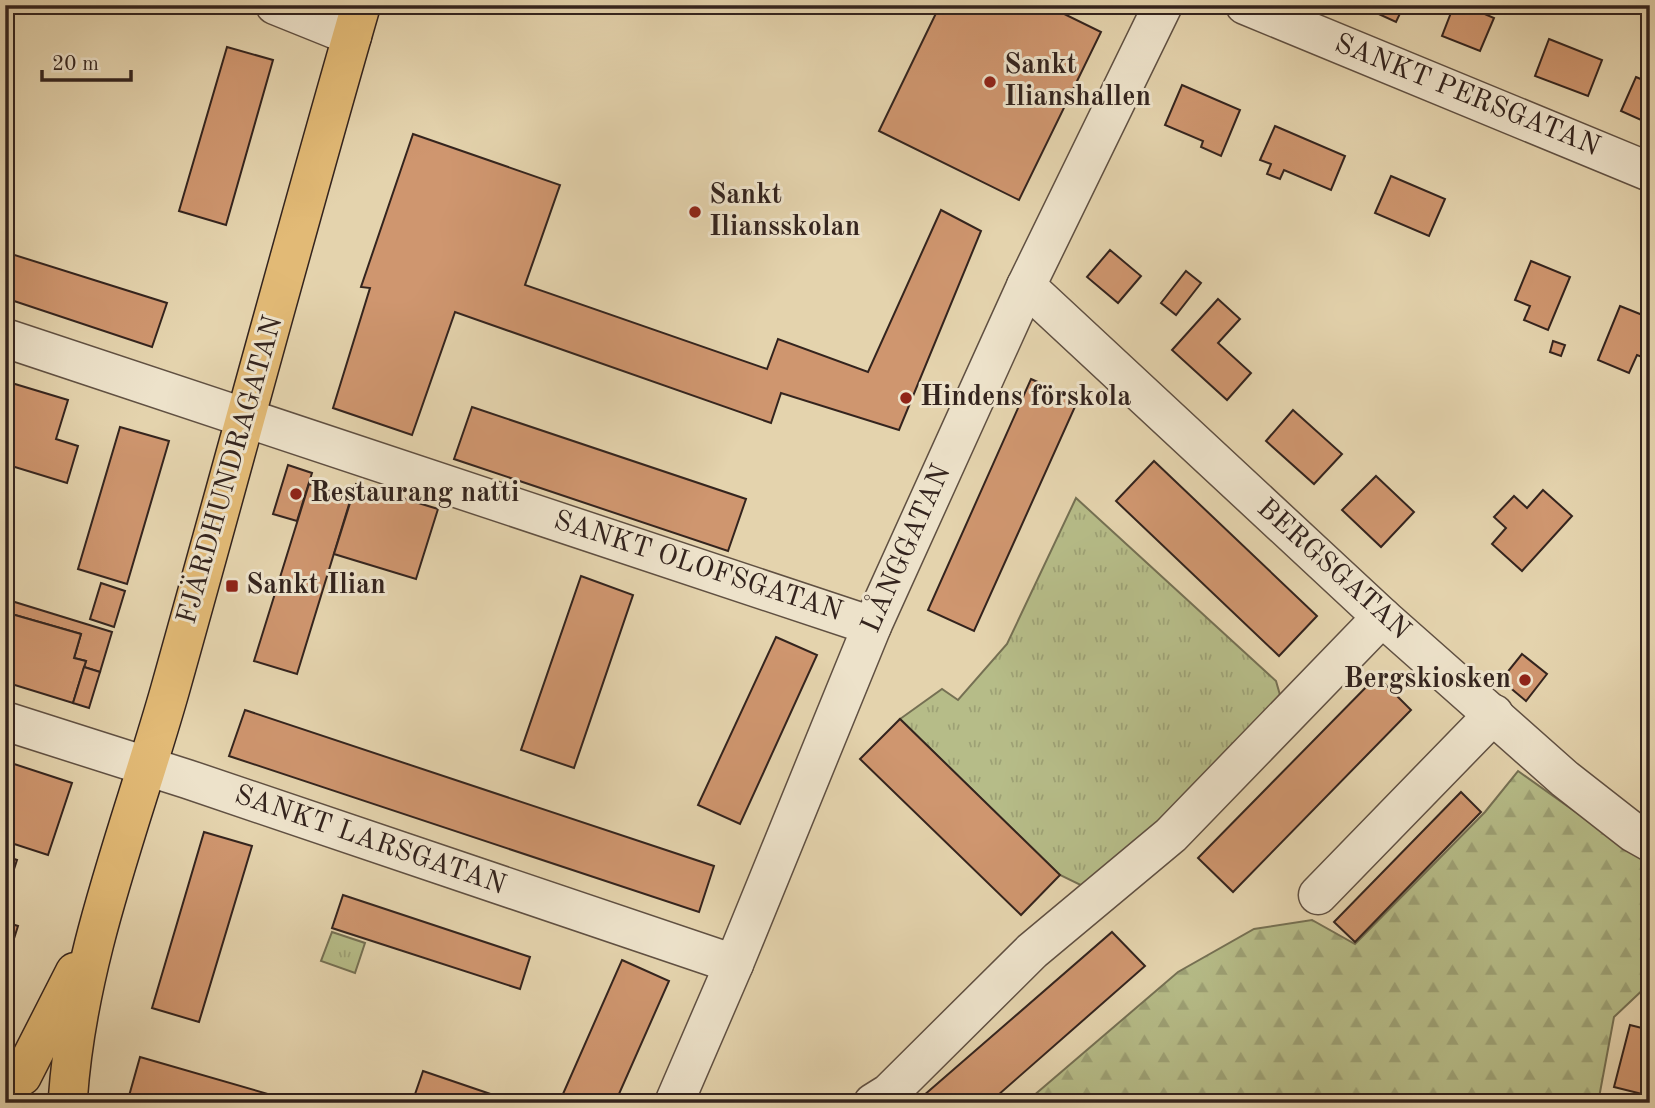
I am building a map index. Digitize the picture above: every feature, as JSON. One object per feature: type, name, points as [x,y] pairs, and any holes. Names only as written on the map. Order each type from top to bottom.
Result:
[{"type":"main road","name":"FJÄRDHUNDRAGATAN","points":[[69,1100],[71,1056],[95,933],[148,768],[356,20]]},
{"type":"main road","name":"FJÄRDHUNDRAGATAN","points":[[13,1078],[95,933]]},
{"type":"main road","points":[[13,1078],[41,1078],[58,1087],[69,1100]]},
{"type":"street","points":[[275,5],[356,20]]},
{"type":"street","name":"LÅNGGATAN","points":[[674,1103],[734,964],[872,626],[1026,286],[1163,5]]},
{"type":"street","name":"SANKT PERSGATAN","points":[[1245,5],[1650,172]]},
{"type":"street","name":"BERGSGATAN","points":[[1026,286],[1382,617],[1565,779],[1644,828]]},
{"type":"street","name":"SANKT OLOFSGATAN","points":[[5,338],[872,626]]},
{"type":"street","points":[[873,1103],[889,1093],[1032,951],[1171,835],[1382,617]]},
{"type":"street","points":[[1318,895],[1494,714]]},
{"type":"street","name":"SANKT LARSGATAN","points":[[5,721],[187,779],[734,964]]},
{"type":"green space","points":[[1076,498],[1276,681],[1280,695],[1093,891],[1060,875],[900,719],[942,689],[958,700],[1007,644]]},
{"type":"green space","points":[[1518,771],[1628,849],[1650,857],[1650,983],[1614,1017],[1598,1103],[1025,1103],[1178,972],[1254,929],[1312,920],[1355,944],[1485,812]]},
{"type":"green space","points":[[332,932],[365,943],[355,973],[321,961]]},
{"type":"building","name":"Sankt Ilianshallen","points":[[940,5],[1046,5],[1101,32],[1019,200],[879,131]]},
{"type":"building","points":[[1359,5],[1404,5],[1396,22]]},
{"type":"building","points":[[1454,5],[1464,5],[1494,18],[1480,51],[1442,36]]},
{"type":"building","points":[[1549,39],[1602,60],[1588,96],[1535,76]]},
{"type":"building","points":[[227,47],[273,60],[226,225],[179,211]]},
{"type":"building","points":[[1636,77],[1650,83],[1650,124],[1621,111]]},
{"type":"building","points":[[1182,85],[1240,110],[1221,156],[1201,147],[1203,141],[1165,125]]},
{"type":"building","points":[[1275,126],[1345,156],[1331,190],[1284,170],[1280,179],[1267,174],[1271,164],[1260,160]]},
{"type":"building","points":[[413,134],[560,185],[525,285],[767,369],[778,339],[868,372],[941,210],[981,231],[899,430],[781,393],[771,423],[455,312],[412,435],[333,408],[370,288],[361,287]]},
{"type":"building","points":[[1391,176],[1445,199],[1429,236],[1375,213]]},
{"type":"building","points":[[1110,250],[1141,276],[1118,303],[1087,277]]},
{"type":"building","points":[[5,252],[167,303],[152,347],[5,298]]},
{"type":"building","points":[[1531,261],[1570,277],[1548,330],[1524,320],[1530,306],[1515,300]]},
{"type":"building","points":[[1186,271],[1201,283],[1176,315],[1161,303]]},
{"type":"building","points":[[1218,299],[1240,319],[1218,343],[1251,373],[1227,400],[1172,350]]},
{"type":"building","points":[[1620,306],[1650,318],[1650,360],[1637,355],[1629,373],[1598,360]]},
{"type":"building","points":[[1553,341],[1565,345],[1561,356],[1550,352]]},
{"type":"building","points":[[1031,379],[1078,400],[974,631],[928,610]]},
{"type":"building","points":[[5,381],[68,400],[56,439],[78,446],[67,483],[5,464]]},
{"type":"building","points":[[472,407],[746,499],[728,551],[454,459]]},
{"type":"building","points":[[1293,410],[1342,454],[1314,484],[1266,441]]},
{"type":"building","points":[[120,427],[169,441],[127,584],[78,569]]},
{"type":"building","points":[[1154,461],[1317,616],[1279,656],[1116,501]]},
{"type":"building","points":[[288,465],[312,473],[297,521],[273,514]]},
{"type":"building","points":[[1376,476],[1414,512],[1381,547],[1342,510]]},
{"type":"building","points":[[309,484],[351,498],[297,674],[254,661]]},
{"type":"building","points":[[356,484],[438,509],[416,579],[334,554]]},
{"type":"building","points":[[1543,490],[1572,516],[1522,571],[1492,544],[1506,528],[1494,517],[1514,496],[1527,508]]},
{"type":"building","points":[[581,576],[633,595],[574,768],[521,750]]},
{"type":"building","points":[[101,583],[125,591],[114,627],[90,619]]},
{"type":"building","points":[[5,599],[112,632],[100,672],[84,667],[86,661],[74,658],[81,634],[8,613],[5,621]]},
{"type":"building","points":[[8,613],[81,634],[74,658],[86,661],[73,703],[5,682],[5,621]]},
{"type":"building","points":[[776,637],[817,655],[740,824],[698,805]]},
{"type":"building","points":[[1522,654],[1547,674],[1526,701],[1501,680]]},
{"type":"building","points":[[84,667],[100,672],[89,708],[73,703]]},
{"type":"building","points":[[1377,676],[1411,710],[1233,892],[1198,858]]},
{"type":"building","points":[[245,710],[714,866],[699,912],[229,756]]},
{"type":"building","points":[[900,719],[1060,875],[1021,915],[860,759]]},
{"type":"building","points":[[5,761],[72,783],[48,855],[5,841]]},
{"type":"building","points":[[1461,792],[1481,812],[1355,942],[1334,922]]},
{"type":"building","points":[[204,832],[252,846],[199,1022],[152,1008]]},
{"type":"building","points":[[5,856],[17,860],[5,897]]},
{"type":"building","points":[[343,895],[530,957],[520,989],[332,928]]},
{"type":"building","points":[[5,922],[18,926],[5,967]]},
{"type":"building","points":[[1112,932],[1145,966],[989,1103],[915,1103]]},
{"type":"building","points":[[622,960],[669,981],[615,1103],[559,1103]]},
{"type":"building","points":[[1630,1025],[1650,1030],[1650,1096],[1614,1087]]},
{"type":"building","points":[[140,1057],[299,1103],[127,1103]]},
{"type":"building","points":[[423,1071],[517,1103],[412,1103]]},
{"type":"place","name":"Sankt Ilianshallen","points":[[990,82]]},
{"type":"place","name":"Sankt Iliansskolan","points":[[695,212]]},
{"type":"place","name":"Hindens förskola","points":[[906,398]]},
{"type":"place","name":"Restaurang natti","points":[[296,494]]},
{"type":"place","name":"Sankt Ilian","points":[[232,586]]},
{"type":"place","name":"Bergskiosken","points":[[1525,680]]}]
